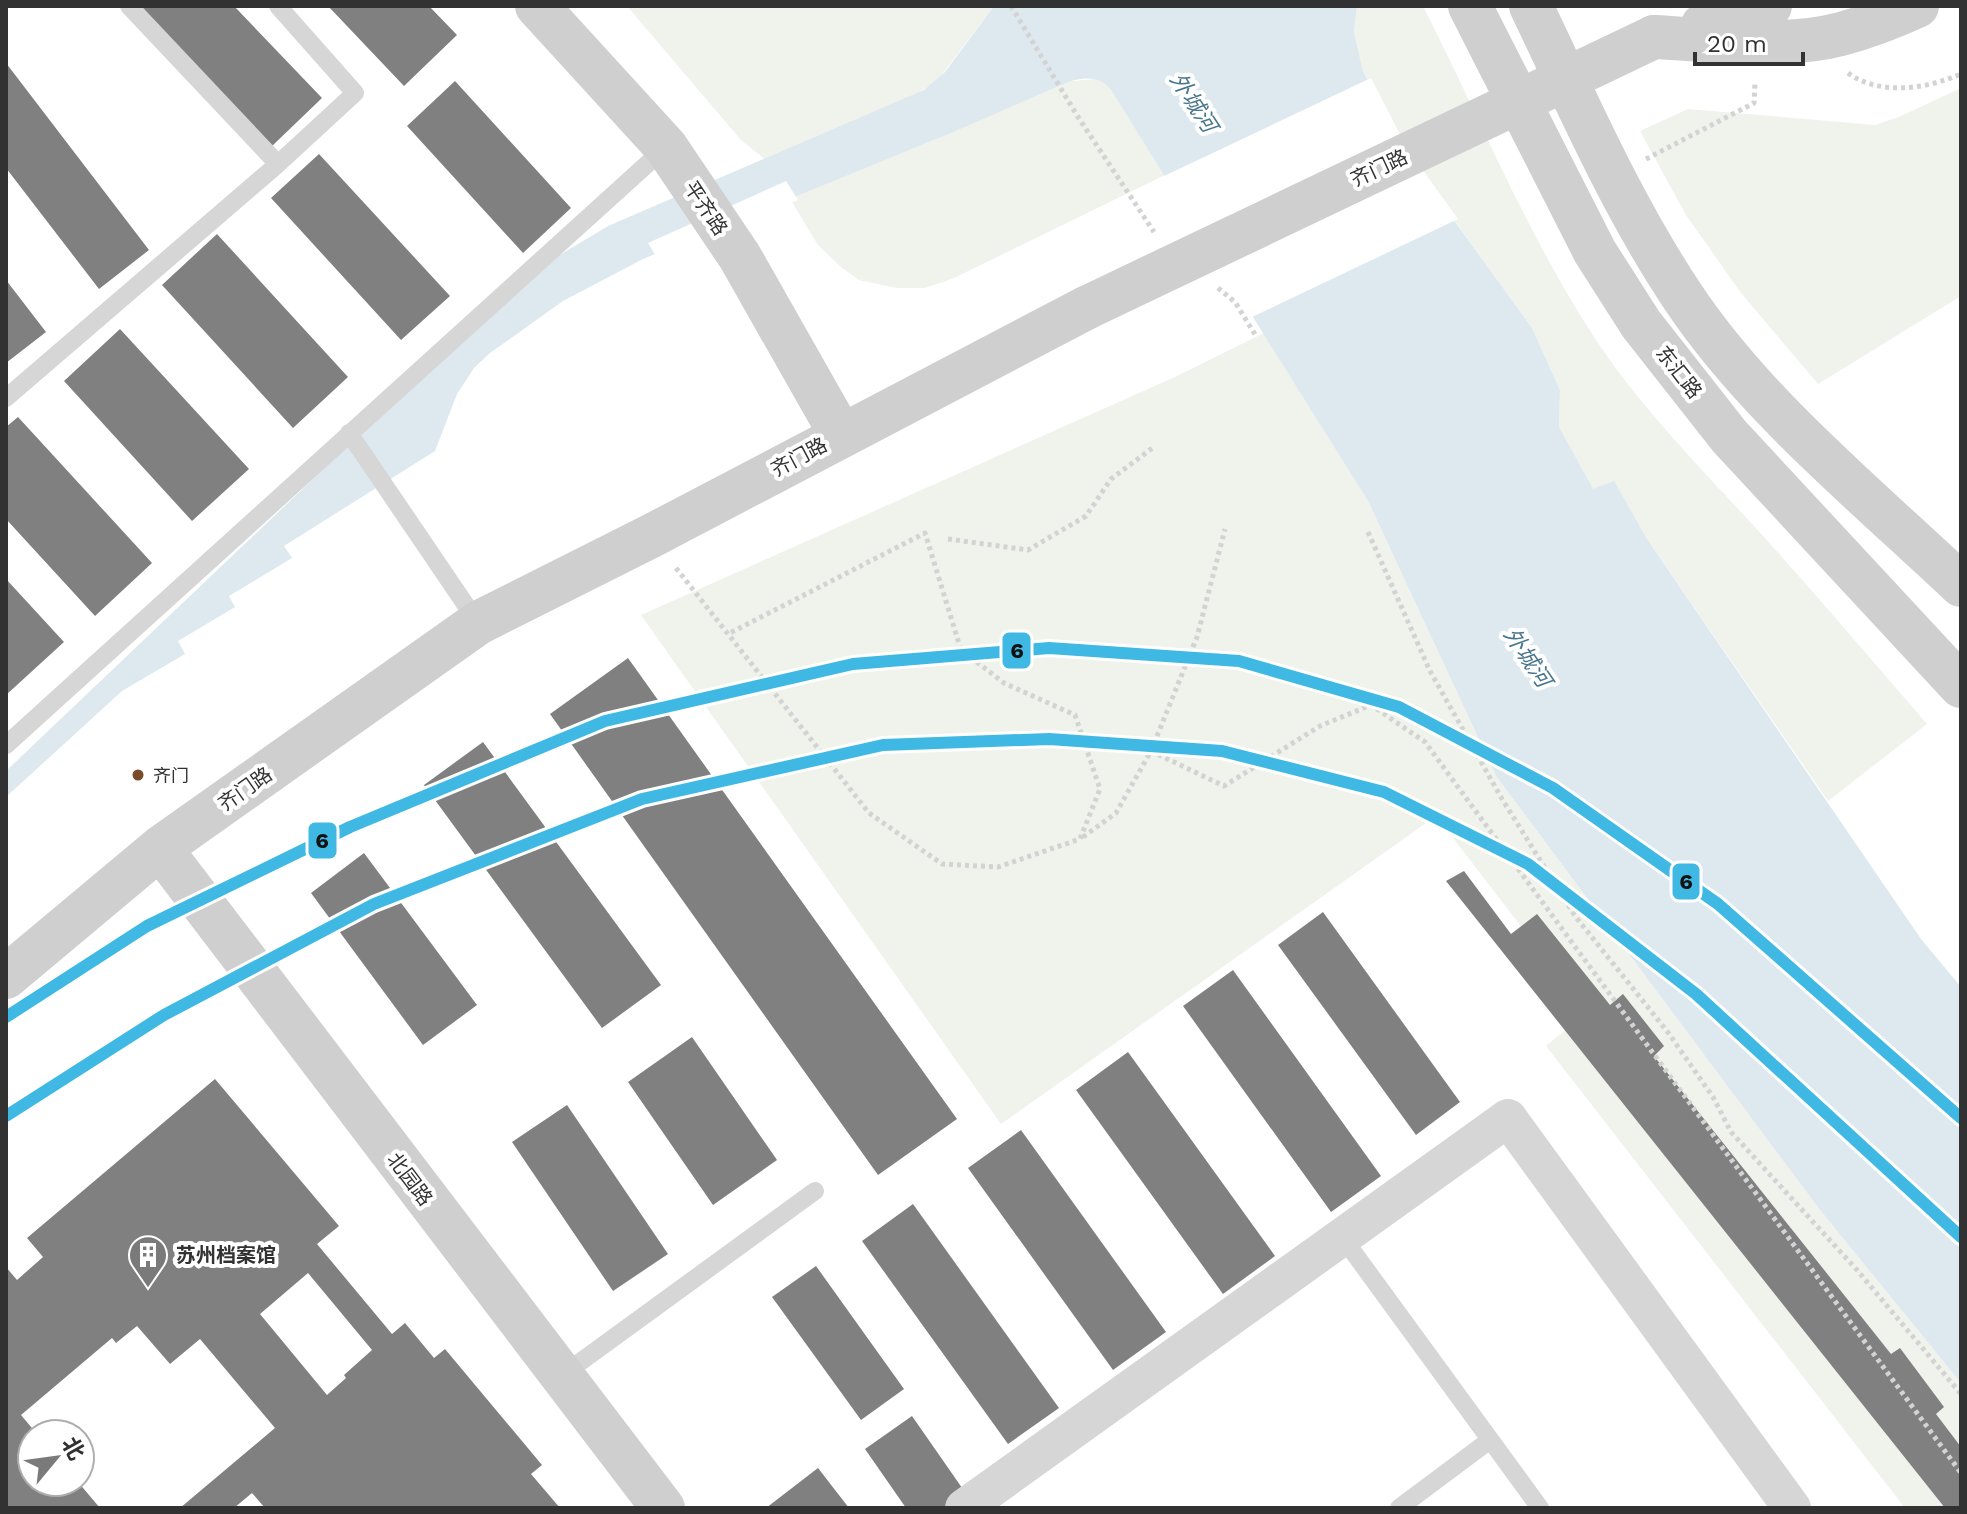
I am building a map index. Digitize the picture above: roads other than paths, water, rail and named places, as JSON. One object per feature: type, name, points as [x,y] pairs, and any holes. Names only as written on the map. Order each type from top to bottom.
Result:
[{"type":"main road","name":"平齐路","points":[[537,6],[666,147],[740,257],[841,435]]},
{"type":"main road","name":"东汇路","points":[[1470,6],[1588,239],[1641,324],[1729,436],[1961,686]]},
{"type":"main road","points":[[1531,6],[1641,229],[1683,298],[1725,353],[1775,408],[1961,585]]},
{"type":"main road","name":"齐门路","points":[[6,977],[160,848],[478,623],[1086,308],[1699,6]]},
{"type":"main road","name":"齐门路","points":[[1667,22],[1770,6]]},
{"type":"main road","points":[[1667,22],[1802,40],[1839,35],[1917,6]]},
{"type":"main road","name":"北园路","points":[[160,848],[663,1508]]},
{"type":"street","points":[[964,1508],[1508,1118],[1792,1508]]},
{"type":"lane","points":[[129,6],[278,164]]},
{"type":"lane","points":[[6,398],[278,164],[355,93],[278,6]]},
{"type":"lane","points":[[6,745],[666,147]]},
{"type":"lane","points":[[350,435],[478,623]]},
{"type":"lane","points":[[561,1376],[815,1191]]},
{"type":"lane","points":[[1343,1238],[1540,1508]]},
{"type":"lane","points":[[1399,1508],[1490,1440]]},
{"type":"water","name":"外城河","points":[[994,6],[1357,6],[1354,32],[1363,71],[1404,151],[1532,328],[1560,390],[1559,427],[1593,489],[1614,481],[1647,539],[1921,939],[1961,987],[1961,1383],[1820,1210],[1496,776],[1368,501],[1111,90],[1097,80],[1068,82],[643,259],[563,301],[474,368],[457,394],[435,451],[284,546],[292,558],[229,596],[235,607],[178,641],[185,654],[122,691],[6,797],[6,771],[515,287],[543,265],[608,226],[924,90],[945,72]]},
{"type":"place","name":"齐门","points":[[138,775]]},
{"type":"place","name":"苏州档案馆","points":[[148,1289]]}]
